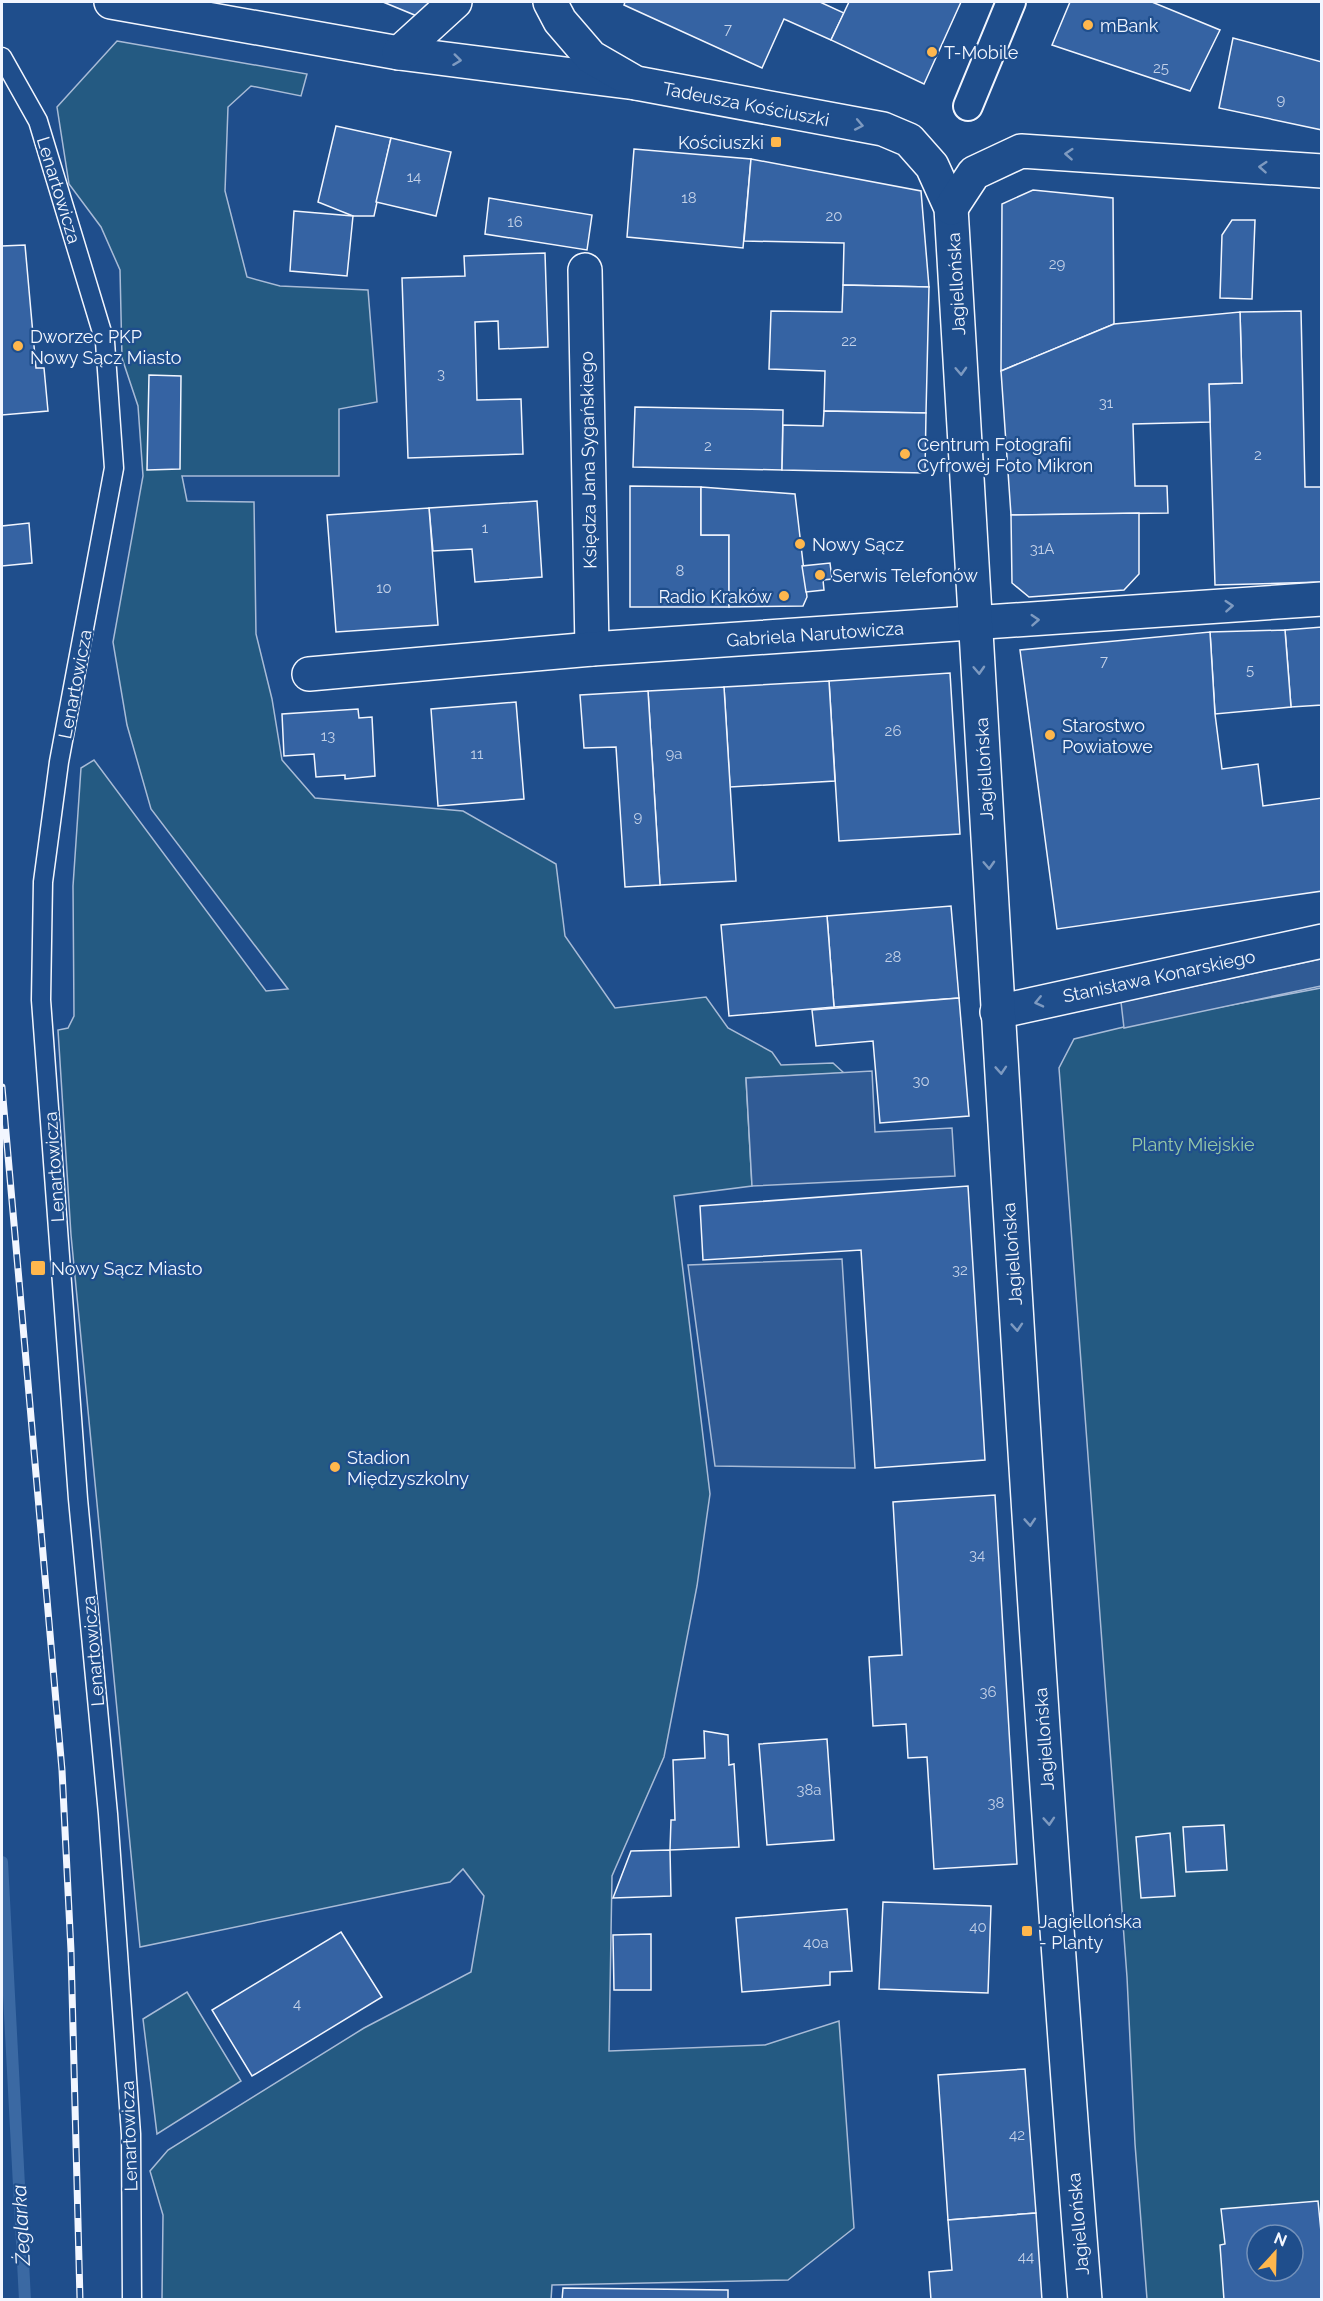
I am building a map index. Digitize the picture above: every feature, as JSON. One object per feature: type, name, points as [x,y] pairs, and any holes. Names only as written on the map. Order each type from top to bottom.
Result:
[{"type":"street","name":"Tadeusza Kościuszki","points":[[111,2],[399,53],[636,83],[883,129],[909,140],[932,166],[951,207]]},
{"type":"street","points":[[399,53],[455,2]]},
{"type":"street","points":[[550,2],[560,21],[591,57],[636,83]]},
{"type":"street","points":[[968,106],[1011,2]]},
{"type":"street","points":[[951,207],[974,173],[1021,151],[1322,171]]},
{"type":"street","name":"Jagiellońska","points":[[951,207],[997,1012],[1058,1965],[1084,2300]]},
{"type":"street","name":"Księdza Jana Sygańskiego","points":[[585,270],[592,649]]},
{"type":"street","name":"Gabriela Narutowicza","points":[[309,674],[592,649],[1322,599]]},
{"type":"street","name":"Stanisława Konarskiego","points":[[997,1012],[1322,941]]},
{"type":"lane","name":"Lenartowicza","points":[[2,57],[38,121],[105,342],[114,468],[58,773],[43,882],[41,1000],[78,1499],[108,1814],[130,2122],[132,2300]]},
{"type":"green space","points":[[117,41],[307,74],[301,96],[251,86],[228,107],[225,191],[247,277],[280,286],[368,290],[377,402],[339,409],[339,476],[182,476],[187,501],[254,502],[256,634],[272,699],[282,760],[315,798],[463,811],[556,864],[565,936],[615,1008],[706,997],[728,1028],[772,1052],[781,1065],[833,1063],[844,1073],[746,1078],[752,1186],[674,1196],[710,1494],[697,1586],[664,1757],[612,1876],[609,2051],[765,2045],[839,2021],[854,2228],[788,2280],[552,2285],[551,2300],[162,2299],[163,2215],[150,2171],[168,2150],[364,2028],[471,1972],[484,1896],[463,1869],[450,1882],[140,1947],[71,1235],[58,1030],[68,1028],[74,1016],[73,886],[81,768],[94,760],[266,991],[288,989],[151,809],[127,725],[113,642],[143,476],[138,406],[122,358],[120,270],[101,227],[69,184],[57,107]]},
{"type":"green space","name":"Planty Miejskie","points":[[1321,988],[1321,2299],[1147,2299],[1135,2144],[1127,1977],[1059,1068],[1074,1039],[1157,1019]]},
{"type":"green space","points":[[187,1992],[241,2081],[157,2134],[143,2019]]},
{"type":"shaded area","points":[[1321,959],[1321,986],[1124,1028],[1121,1002]]},
{"type":"shaded area","points":[[872,1071],[875,1132],[952,1128],[955,1176],[752,1186],[746,1078]]},
{"type":"shaded area","points":[[842,1259],[855,1468],[715,1466],[688,1265]]},
{"type":"building","points":[[383,2],[431,2],[417,16]]},
{"type":"building","points":[[625,2],[820,2],[844,13],[831,40],[784,19],[762,68],[624,5]]},
{"type":"building","points":[[849,2],[961,2],[924,84],[831,40]]},
{"type":"building","points":[[1070,2],[1152,2],[1220,30],[1190,91],[1052,45]]},
{"type":"building","points":[[1233,38],[1322,62],[1322,130],[1219,108]]},
{"type":"building","points":[[336,126],[391,138],[374,216],[353,216],[318,202]]},
{"type":"building","points":[[391,138],[451,152],[436,216],[376,202]]},
{"type":"building","points":[[634,149],[751,159],[743,248],[627,237]]},
{"type":"building","points":[[751,159],[921,191],[929,287],[843,285],[844,243],[744,241]]},
{"type":"building","points":[[1033,190],[1113,198],[1114,324],[1001,371],[1002,204]]},
{"type":"building","points":[[489,198],[592,215],[587,250],[485,234]]},
{"type":"building","points":[[294,211],[353,216],[347,276],[290,271]]},
{"type":"building","points":[[1232,220],[1255,220],[1252,299],[1220,298],[1222,235]]},
{"type":"building","name":"Dworzec PKP Nowy Sącz Miasto","points":[[25,245],[36,368],[44,368],[48,411],[2,415],[2,246]]},
{"type":"building","points":[[545,253],[548,347],[499,349],[498,321],[475,322],[477,400],[521,399],[523,454],[408,458],[402,278],[465,276],[464,256]]},
{"type":"building","points":[[843,285],[929,287],[926,413],[824,411],[825,371],[769,369],[771,311],[842,312]]},
{"type":"building","points":[[1301,311],[1305,487],[1322,487],[1322,582],[1215,585],[1209,384],[1242,383],[1240,312]]},
{"type":"building","points":[[1240,312],[1242,383],[1209,384],[1210,422],[1133,424],[1135,486],[1167,486],[1168,513],[1011,515],[1001,371],[1114,324]]},
{"type":"building","points":[[149,375],[181,376],[180,469],[147,470]]},
{"type":"building","points":[[635,407],[783,410],[782,470],[633,467]]},
{"type":"building","points":[[824,411],[926,413],[925,473],[782,470],[783,425],[823,426]]},
{"type":"building","points":[[630,486],[701,487],[701,535],[729,535],[729,607],[630,607]]},
{"type":"building","points":[[701,487],[795,494],[807,597],[803,606],[729,607],[729,535],[701,535]]},
{"type":"building","points":[[537,501],[542,577],[475,582],[472,549],[433,551],[429,508]]},
{"type":"building","points":[[429,508],[438,625],[336,632],[327,515]]},
{"type":"building","points":[[1139,513],[1139,574],[1124,590],[1029,597],[1012,583],[1011,515]]},
{"type":"building","points":[[29,523],[32,563],[2,566],[2,526]]},
{"type":"building","points":[[830,563],[832,579],[823,580],[824,590],[806,592],[802,566]]},
{"type":"building","points":[[1322,627],[1322,705],[1291,707],[1285,630]]},
{"type":"building","points":[[1285,630],[1291,707],[1215,714],[1210,632]]},
{"type":"building","points":[[1210,632],[1215,714],[1222,769],[1258,764],[1263,806],[1322,798],[1322,891],[1057,929],[1020,650]]},
{"type":"building","points":[[950,673],[960,834],[839,841],[829,681]]},
{"type":"building","points":[[829,681],[835,781],[730,787],[724,687]]},
{"type":"building","points":[[724,687],[736,881],[660,885],[648,691]]},
{"type":"building","points":[[648,691],[660,885],[625,887],[616,747],[584,748],[580,695]]},
{"type":"building","points":[[516,702],[524,799],[438,806],[431,709]]},
{"type":"building","points":[[358,709],[359,718],[372,717],[375,776],[345,779],[345,775],[316,777],[314,754],[284,756],[282,714]]},
{"type":"building","points":[[951,906],[959,998],[834,1007],[827,916]]},
{"type":"building","points":[[827,916],[834,1007],[729,1016],[721,925]]},
{"type":"building","points":[[959,998],[969,1116],[880,1123],[873,1041],[816,1046],[812,1010]]},
{"type":"building","points":[[968,1186],[985,1460],[875,1468],[861,1250],[703,1260],[700,1206]]},
{"type":"building","points":[[995,1495],[1017,1864],[934,1869],[927,1757],[908,1758],[906,1724],[873,1726],[869,1657],[902,1655],[893,1502]]},
{"type":"building","points":[[704,1731],[728,1735],[729,1765],[734,1764],[739,1847],[670,1850],[671,1820],[675,1820],[673,1760],[705,1758]]},
{"type":"building","points":[[827,1739],[834,1840],[767,1845],[759,1744]]},
{"type":"building","points":[[1224,1825],[1227,1870],[1186,1872],[1183,1827]]},
{"type":"building","points":[[1170,1833],[1175,1896],[1141,1898],[1136,1837]]},
{"type":"building","points":[[670,1850],[671,1896],[613,1898],[631,1851]]},
{"type":"building","points":[[883,1902],[991,1906],[988,1993],[879,1989]]},
{"type":"building","points":[[847,1909],[852,1971],[830,1972],[830,1985],[742,1992],[736,1918]]},
{"type":"building","points":[[341,1932],[382,1997],[252,2076],[212,2010]]},
{"type":"building","points":[[651,1934],[651,1990],[614,1990],[613,1935]]},
{"type":"building","points":[[1025,2069],[1036,2213],[948,2220],[938,2075]]},
{"type":"building","points":[[1318,2201],[1322,2242],[1322,2300],[1224,2300],[1220,2245],[1225,2244],[1221,2209]]},
{"type":"building","points":[[1036,2213],[1042,2300],[931,2300],[929,2272],[952,2270],[948,2220]]},
{"type":"building","points":[[563,2288],[728,2290],[728,2300],[562,2300]]},
{"type":"waterway","name":"Żeglarka","points":[[2,1862],[25,2300]]},
{"type":"railway","points":[[2,1087],[62,1770],[71,1951],[80,2300]]},
{"type":"place","name":"mBank","points":[[1088,25]]},
{"type":"place","name":"T-Mobile","points":[[932,52]]},
{"type":"place","name":"Kościuszki","points":[[776,142]]},
{"type":"place","name":"Dworzec PKP Nowy Sącz Miasto","points":[[18,346]]},
{"type":"place","name":"Centrum Fotografii Cyfrowej Foto Mikron","points":[[905,454]]},
{"type":"place","name":"Nowy Sącz","points":[[800,544]]},
{"type":"place","name":"Serwis Telefonów","points":[[820,575]]},
{"type":"place","name":"Radio Kraków","points":[[784,596]]},
{"type":"place","name":"Starostwo Powiatowe","points":[[1050,735]]},
{"type":"place","name":"Nowy Sącz Miasto","points":[[38,1268]]},
{"type":"place","name":"Stadion Międzyszkolny","points":[[335,1467]]},
{"type":"place","name":"Jagiellońska - Planty","points":[[1027,1931]]}]
